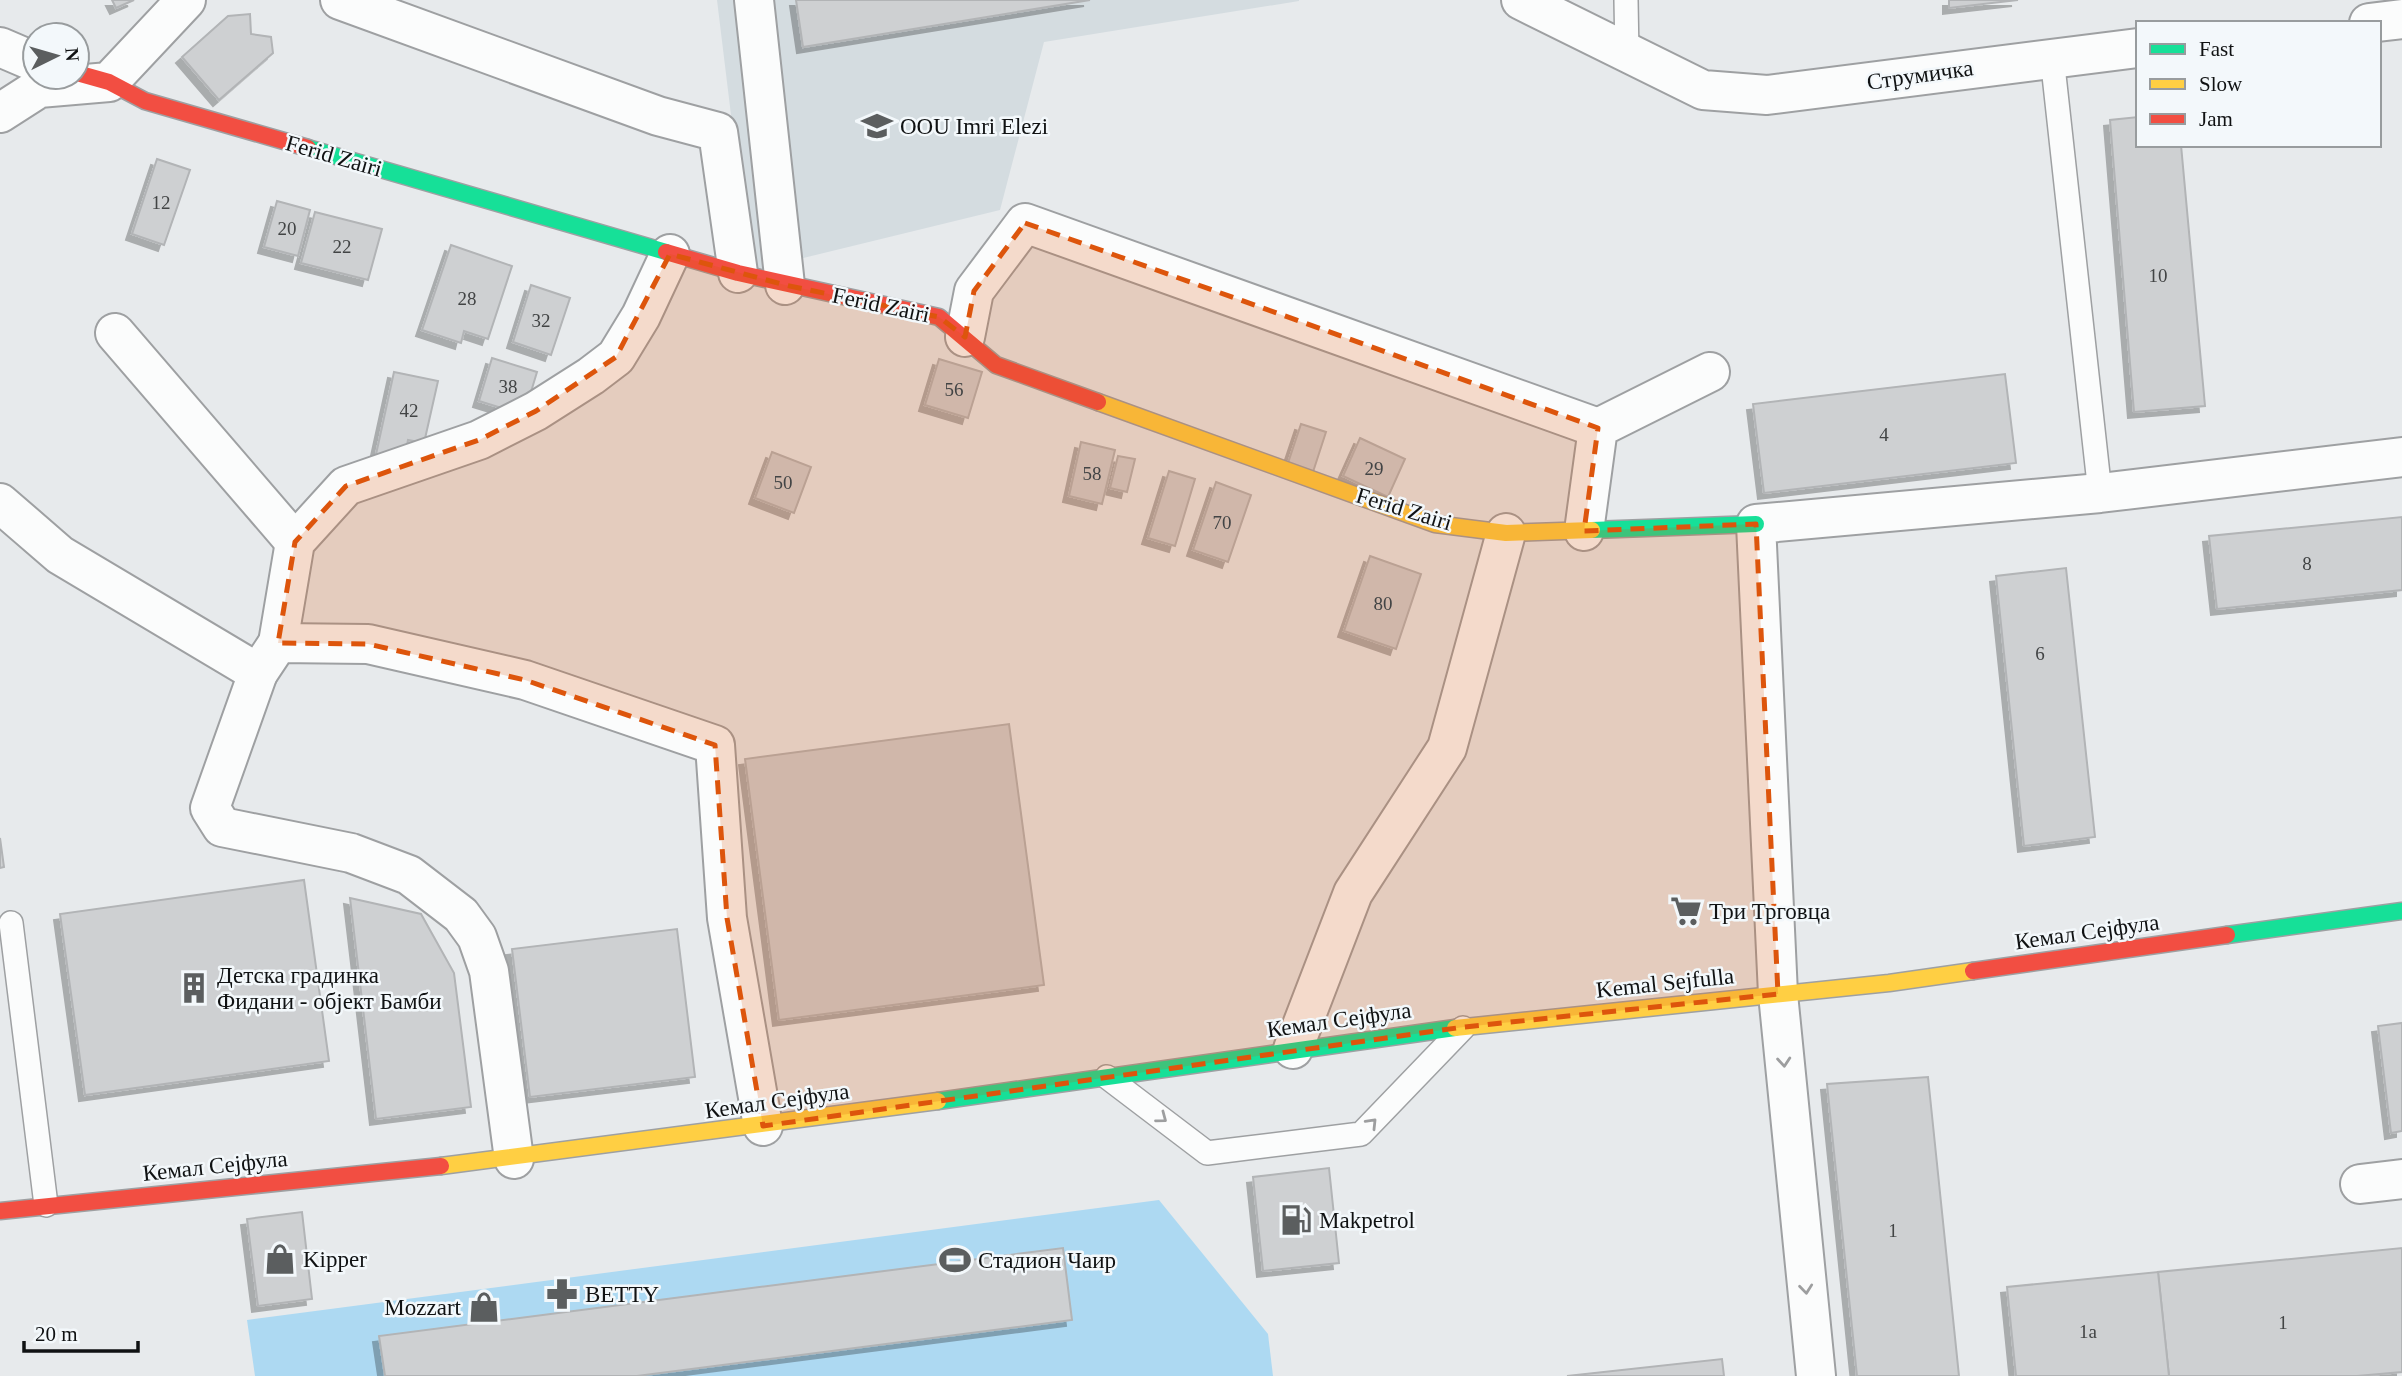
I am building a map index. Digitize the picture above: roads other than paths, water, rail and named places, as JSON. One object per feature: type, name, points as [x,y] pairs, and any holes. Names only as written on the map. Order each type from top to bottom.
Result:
[{"type":"street","points":[[0,113],[39,88],[93,78],[186,0]]},
{"type":"street","points":[[340,0],[658,116],[718,132],[738,273]]},
{"type":"street","points":[[754,0],[785,285]]},
{"type":"street","name":"Струмичка","points":[[1521,0],[1703,90],[1767,96],[2136,48]]},
{"type":"street","points":[[2381,22],[2402,19]]},
{"type":"street","points":[[0,47],[21,56]]},
{"type":"street","name":"Ferid Zairi","points":[[93,78],[145,101],[670,254],[785,285],[939,317],[996,365],[1435,524],[1506,533],[1756,524]]},
{"type":"street","points":[[965,337],[974,291],[1025,223],[1598,428],[1710,372]]},
{"type":"street","points":[[514,1159],[489,971],[477,937],[461,915],[409,876],[351,852],[222,827],[210,808],[268,658],[295,542],[346,486],[479,440],[536,411],[616,357],[641,316],[670,254]]},
{"type":"street","points":[[115,332],[295,542]]},
{"type":"street","points":[[1584,531],[1598,428]]},
{"type":"street","points":[[1816,1376],[1778,995],[1756,524],[2101,492],[2402,457]]},
{"type":"street","points":[[0,503],[60,555],[268,658],[368,644],[499,674],[715,745],[727,918],[763,1126]]},
{"type":"street","points":[[1293,1049],[1353,892],[1447,748],[1506,533]]},
{"type":"street","name":"Кемал Сејфула","points":[[1778,995],[1889,983],[2402,911]]},
{"type":"street","name":"Kemal Sejfulla","points":[[1558,1017],[1778,995]]},
{"type":"street","name":"Кемал Сејфула","points":[[0,1211],[514,1159],[763,1126],[1293,1049],[1558,1017]]},
{"type":"street","points":[[2360,1184],[2402,1179]]},
{"type":"lane","points":[[1626,0],[1628,55]]},
{"type":"lane","points":[[2052,57],[2101,492]]},
{"type":"lane","points":[[11,923],[47,1205]]},
{"type":"lane","points":[[1107,1077],[1207,1153],[1361,1134],[1464,1027]]},
{"type":"place","name":"OOU Imri Elezi","points":[[877,126]]},
{"type":"place","name":"Три Трговца","points":[[1686,911]]},
{"type":"place","name":"Детска градинка Фидани - објект Бамби","points":[[194,988]]},
{"type":"place","name":"Makpetrol","points":[[1296,1220]]},
{"type":"place","name":"Kipper","points":[[280,1259]]},
{"type":"place","name":"Стадион Чаир","points":[[955,1260]]},
{"type":"place","name":"BETTY","points":[[562,1294]]},
{"type":"place","name":"Mozzart","points":[[484,1307]]}]
